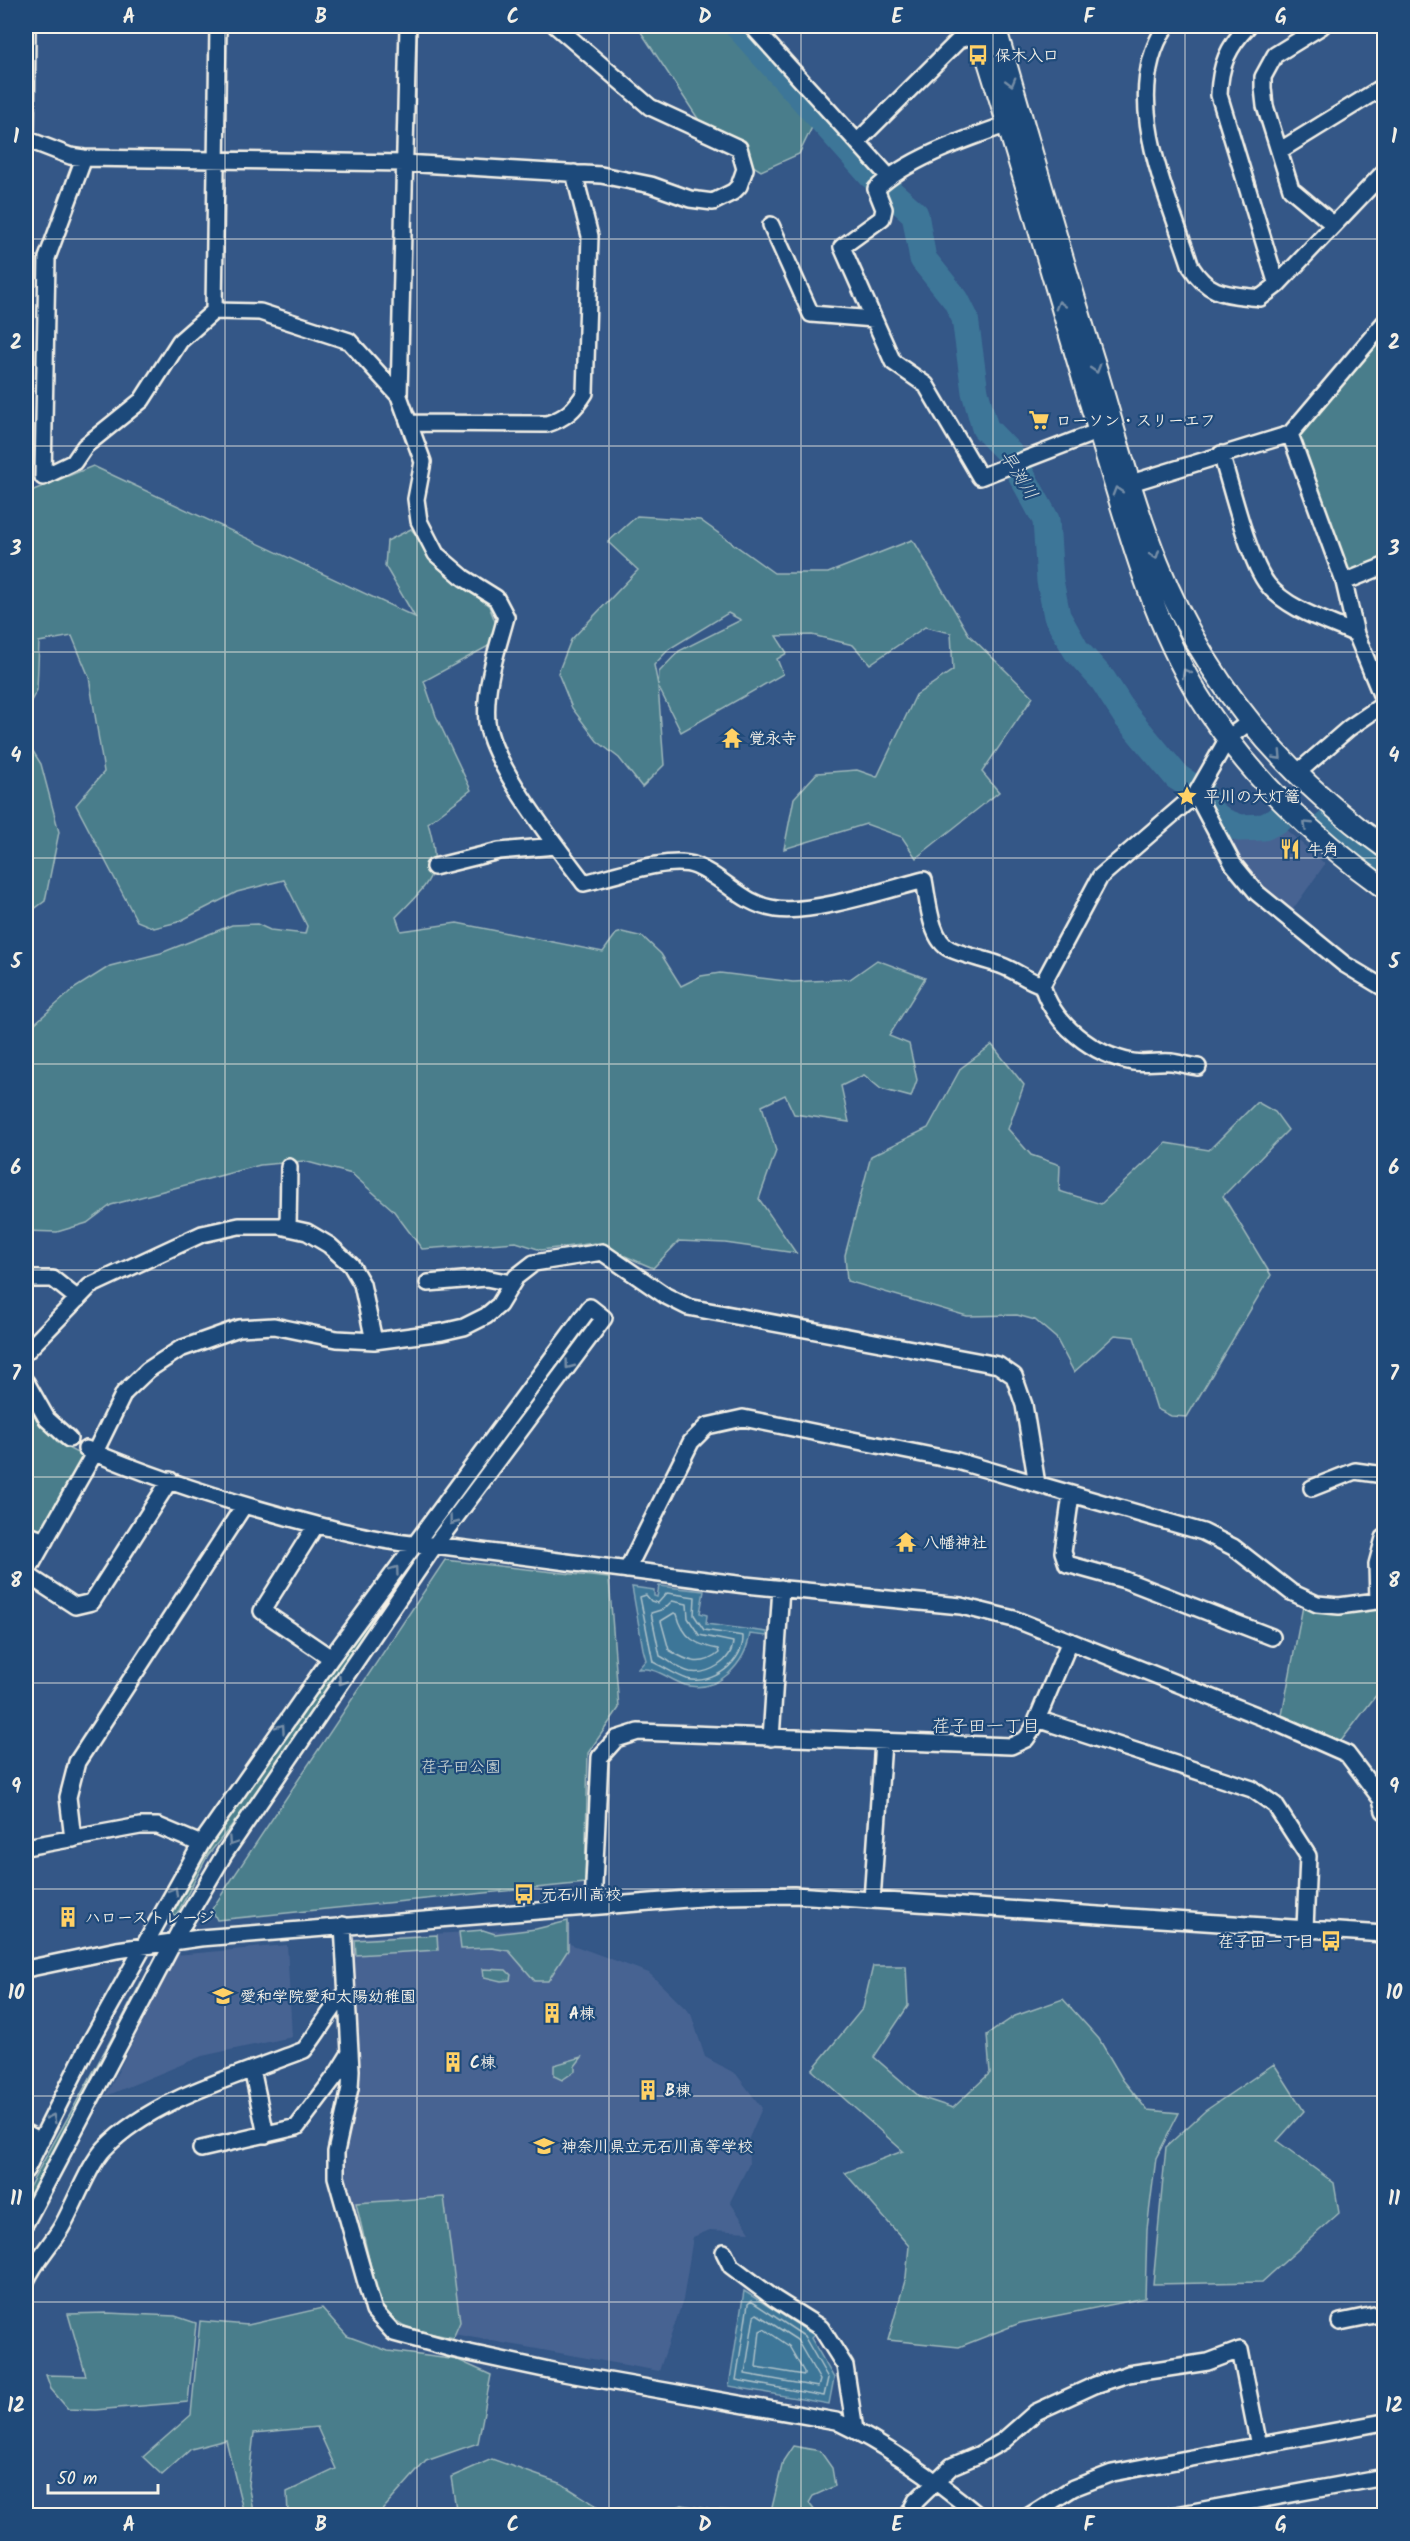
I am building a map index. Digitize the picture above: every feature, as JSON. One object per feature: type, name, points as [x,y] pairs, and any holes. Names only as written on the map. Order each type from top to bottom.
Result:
[{"type":"main road","points":[[984,28],[1008,124],[1099,431],[1154,606],[1179,661],[1199,697],[1228,738],[1257,773],[1319,837],[1384,888]]},
{"type":"main road","points":[[984,28],[1158,562],[1193,639],[1248,723],[1327,803],[1384,847]]},
{"type":"street","points":[[27,26],[26,138],[70,156],[404,163],[574,173],[628,180],[690,199],[713,201],[733,192],[739,186],[745,169],[739,148],[650,107],[556,26]]},
{"type":"street","points":[[214,311],[218,26]]},
{"type":"street","points":[[408,26],[399,396],[423,462],[416,499],[419,521],[436,554],[464,578],[496,598],[506,617],[488,686],[487,720],[490,738],[539,823],[584,883],[673,862],[695,866],[744,898],[778,909],[837,902],[924,880],[938,935],[948,948],[1003,966],[1026,980],[1042,985]]},
{"type":"street","points":[[752,26],[856,142],[883,183],[882,218],[842,247],[893,362],[926,385],[980,477],[1099,431]]},
{"type":"street","points":[[1166,26],[1155,42],[1147,75],[1148,132],[1191,267],[1201,282],[1218,293],[1260,298],[1277,285],[1384,172]]},
{"type":"street","points":[[1248,26],[1226,54],[1220,73],[1220,95],[1277,285]]},
{"type":"street","points":[[1322,26],[1275,55],[1263,77],[1265,106],[1291,189],[1334,225]]},
{"type":"street","points":[[856,142],[960,40],[984,28]]},
{"type":"street","points":[[1279,151],[1381,88],[1384,93]]},
{"type":"street","points":[[883,183],[956,143],[1008,124]]},
{"type":"street","points":[[84,158],[47,258],[43,477],[74,462],[85,446],[142,400],[180,341],[214,311],[260,312],[349,341],[399,396]]},
{"type":"street","points":[[409,423],[548,424],[563,419],[576,407],[585,393],[590,236],[574,173]]},
{"type":"street","points":[[771,225],[811,314],[874,319]]},
{"type":"street","points":[[1131,483],[1290,434],[1384,323]]},
{"type":"street","points":[[1290,434],[1344,582],[1356,634],[1384,703],[1349,728],[1296,774]]},
{"type":"street","points":[[1221,454],[1254,558],[1268,585],[1291,605],[1356,634]]},
{"type":"street","points":[[1344,582],[1384,566]]},
{"type":"street","points":[[1198,1067],[1172,1062],[1134,1062],[1111,1055],[1077,1036],[1067,1027],[1047,1003],[1042,985],[1100,877],[1201,788],[1228,738],[1248,723]]},
{"type":"street","points":[[1201,788],[1233,864],[1257,893],[1344,964],[1384,988]]},
{"type":"street","points":[[434,867],[499,851],[556,846]]},
{"type":"street","points":[[288,1228],[289,1167]]},
{"type":"street","points":[[26,1352],[90,1286],[202,1234],[239,1226],[288,1228],[307,1232],[328,1245],[351,1264],[362,1284],[374,1341]]},
{"type":"street","points":[[170,1480],[92,1602],[75,1606],[26,1574],[90,1451],[124,1393],[148,1370],[191,1345],[239,1328],[274,1326],[338,1339],[374,1341],[464,1327],[486,1316],[499,1305],[511,1283],[534,1263],[602,1252],[666,1296],[688,1307],[998,1365],[1014,1376],[1024,1405],[1037,1484]]},
{"type":"street","points":[[428,1283],[486,1278],[511,1283]]},
{"type":"street","points":[[26,1279],[53,1279],[78,1299]]},
{"type":"street","points":[[26,2170],[88,2046],[201,1844],[331,1658],[590,1307],[604,1318],[435,1545],[225,1853],[173,1943],[26,2222]]},
{"type":"street","points":[[26,1382],[46,1419],[69,1439]]},
{"type":"street","points":[[627,1570],[691,1442],[707,1426],[743,1418],[957,1461],[1203,1532],[1233,1547],[1291,1592],[1317,1604],[1339,1606],[1381,1600],[1377,1564],[1384,1538]]},
{"type":"street","points":[[90,1451],[243,1507],[413,1545],[435,1545],[781,1588],[960,1606],[1014,1619],[1347,1754],[1382,1798],[1384,1811]]},
{"type":"street","points":[[1312,1488],[1354,1471],[1384,1475]]},
{"type":"street","points":[[1071,1495],[1063,1552],[1067,1564],[1125,1580],[1272,1637]]},
{"type":"street","points":[[73,1839],[68,1797],[77,1762],[243,1507]]},
{"type":"street","points":[[316,1525],[262,1611],[331,1658]]},
{"type":"street","points":[[26,1534],[45,1541]]},
{"type":"street","points":[[771,1738],[781,1588]]},
{"type":"street","points":[[593,1906],[600,1757],[616,1739],[638,1732],[1011,1746],[1026,1739],[1037,1719],[1070,1641]]},
{"type":"street","points":[[1037,1719],[1252,1789],[1275,1804],[1308,1856],[1305,1929]]},
{"type":"street","points":[[872,1900],[883,1742]]},
{"type":"street","points":[[26,1847],[140,1826],[158,1827],[201,1844]]},
{"type":"street","points":[[26,1969],[143,1946],[343,1925],[725,1896],[795,1895],[1384,1934]]},
{"type":"street","points":[[343,1925],[350,2088],[336,2152],[336,2177],[375,2311],[394,2332],[460,2351],[558,2372],[836,2421],[855,2430],[934,2482],[979,2516]]},
{"type":"street","points":[[26,2281],[35,2261],[60,2230],[103,2149],[138,2121],[175,2101],[304,2049],[314,2038],[331,2008],[346,1992]]},
{"type":"street","points":[[201,2149],[297,2127],[338,2074],[350,2053]]},
{"type":"street","points":[[252,2069],[266,2135]]},
{"type":"street","points":[[26,2133],[41,2141]]},
{"type":"street","points":[[724,2252],[731,2266],[775,2299],[821,2328],[845,2366],[855,2430]]},
{"type":"street","points":[[1340,2322],[1384,2313]]},
{"type":"street","points":[[908,2516],[916,2501],[952,2466],[1004,2440],[1036,2412],[1095,2385],[1128,2374],[1208,2362],[1240,2350],[1259,2446]]},
{"type":"street","points":[[1029,2516],[1073,2488],[1112,2473],[1384,2422]]},
{"type":"street","points":[[1171,2516],[1231,2509],[1384,2477]]},
{"type":"shaded area","points":[[1283,827],[1325,864],[1288,916],[1275,906],[1239,859],[1230,842]]},
{"type":"shaded area","name":"神奈川県立元石川高等学校","points":[[569,1921],[570,1944],[649,1973],[691,2014],[705,2057],[736,2074],[762,2108],[748,2140],[749,2164],[730,2202],[750,2232],[710,2230],[693,2237],[683,2300],[659,2371],[403,2325],[386,2310],[376,2296],[339,2177],[354,2087],[349,1938],[530,1929]]},
{"type":"shaded area","name":"愛和学院愛和太陽幼稚園","points":[[287,1945],[292,2037],[202,2056],[106,2096],[176,1955]]},
{"type":"green space","points":[[637,26],[722,26],[756,51],[814,123],[799,154],[761,171],[712,140]]},
{"type":"green space","points":[[1384,329],[1384,562],[1347,575],[1295,434]]},
{"type":"green space","points":[[93,466],[415,617],[385,566],[387,541],[411,529],[454,579],[489,606],[496,624],[494,643],[424,681],[436,716],[471,790],[428,823],[434,854],[433,866],[425,885],[396,917],[401,931],[457,923],[603,952],[616,934],[622,932],[643,937],[661,954],[681,986],[701,976],[720,973],[793,982],[850,979],[877,960],[925,978],[889,1036],[909,1044],[917,1080],[911,1097],[881,1089],[864,1075],[841,1086],[849,1122],[794,1114],[785,1095],[762,1106],[776,1151],[759,1199],[796,1253],[725,1243],[679,1241],[653,1268],[595,1243],[541,1250],[516,1242],[422,1249],[393,1210],[352,1174],[304,1161],[260,1165],[111,1205],[87,1223],[57,1232],[26,1231],[26,1031],[75,988],[110,966],[161,953],[232,925],[257,924],[270,930],[305,934],[307,926],[284,880],[237,892],[178,922],[154,928],[137,921],[76,805],[104,772],[89,677],[72,636],[39,642],[37,690],[26,710],[26,493]]},
{"type":"green space","points":[[637,516],[700,520],[774,573],[828,573],[912,540],[969,635],[1033,697],[982,772],[999,792],[916,858],[902,837],[866,824],[784,849],[794,798],[817,773],[857,770],[877,777],[916,695],[953,670],[951,633],[925,627],[870,664],[853,645],[812,635],[776,636],[787,653],[777,659],[783,674],[681,732],[658,686],[664,765],[642,787],[619,758],[597,741],[572,708],[558,673],[571,640],[638,570],[608,542]],"holes":[[[728,613],[741,620],[679,651],[659,672],[658,685],[654,665],[669,649]]]},
{"type":"green space","points":[[26,740],[41,764],[59,832],[45,901],[26,915]]},
{"type":"green space","points":[[992,1045],[1024,1085],[1008,1129],[1031,1155],[1060,1165],[1059,1191],[1101,1204],[1166,1143],[1209,1150],[1257,1102],[1275,1112],[1288,1130],[1223,1196],[1271,1275],[1187,1417],[1171,1416],[1157,1409],[1134,1337],[1115,1335],[1074,1372],[1056,1338],[1035,1320],[1017,1315],[967,1316],[847,1281],[845,1255],[871,1156],[928,1128],[961,1068]]},
{"type":"green space","points":[[587,1320],[590,1325],[441,1527],[435,1527]]},
{"type":"green space","points":[[26,1397],[58,1443],[83,1456],[40,1532],[26,1526]]},
{"type":"green space","name":"荏子田公園","points":[[445,1560],[609,1578],[619,1708],[588,1753],[585,1883],[217,1920],[212,1909]]},
{"type":"green space","points":[[405,1569],[408,1569],[408,1572],[240,1815],[208,1855],[176,1916],[173,1914],[219,1832]]},
{"type":"green space","points":[[1303,1606],[1326,1614],[1384,1608],[1384,1685],[1341,1741],[1282,1715]]},
{"type":"green space","points":[[568,1921],[568,1950],[548,1981],[535,1981],[509,1951],[492,1948],[461,1949],[459,1932],[483,1930],[495,1934],[536,1929]]},
{"type":"green space","points":[[437,1935],[438,1950],[356,1955],[355,1940]]},
{"type":"green space","points":[[873,1966],[906,1966],[908,2006],[874,2057],[920,2097],[953,2108],[990,2073],[987,2035],[1015,2016],[1063,1999],[1099,2039],[1123,2080],[1147,2110],[1179,2113],[1156,2158],[1147,2229],[1145,2298],[1020,2323],[959,2347],[888,2340],[906,2277],[909,2246],[845,2173],[903,2151],[812,2070],[863,2008]]},
{"type":"green space","points":[[483,1969],[506,1970],[511,1975],[510,1980],[501,1981],[484,1977]]},
{"type":"green space","points":[[141,1982],[145,1983],[26,2203],[26,2193]]},
{"type":"green space","points":[[582,2057],[575,2066],[575,2071],[562,2080],[554,2076],[554,2065]]},
{"type":"green space","points":[[1274,2064],[1304,2111],[1277,2141],[1334,2183],[1339,2213],[1262,2282],[1153,2284],[1166,2147],[1205,2111]]},
{"type":"green space","points":[[444,2197],[460,2322],[453,2338],[410,2328],[393,2318],[385,2309],[378,2298],[356,2203]]},
{"type":"green space","points":[[322,2308],[347,2336],[388,2351],[458,2360],[491,2375],[478,2443],[426,2461],[377,2516],[288,2515],[287,2492],[336,2469],[317,2427],[254,2433],[248,2485],[254,2515],[244,2514],[226,2440],[191,2449],[162,2475],[143,2457],[191,2415],[200,2321],[248,2325]]},
{"type":"green space","points":[[68,2314],[175,2316],[196,2323],[188,2402],[95,2410],[68,2409],[51,2389],[46,2375],[86,2376]]},
{"type":"green space","points":[[793,2446],[820,2451],[832,2468],[835,2486],[813,2496],[809,2503],[818,2515],[654,2515],[682,2505],[711,2510],[771,2512],[783,2461]]},
{"type":"green space","points":[[492,2459],[562,2484],[603,2510],[654,2515],[457,2515],[451,2477]]},
{"type":"water","points":[[659,1586],[704,1591],[700,1613],[707,1615],[706,1624],[767,1632],[767,1636],[750,1634],[743,1655],[736,1665],[728,1674],[709,1685],[697,1687],[685,1685],[657,1672],[638,1669],[646,1660],[632,1587],[654,1590],[654,1596],[657,1597]]},
{"type":"water","points":[[744,2291],[814,2335],[811,2338],[834,2378],[829,2404],[729,2386]]},
{"type":"waterway","name":"早渕川","points":[[738,26],[872,176],[915,214],[923,259],[956,300],[965,318],[975,392],[985,428],[1010,454],[1046,520],[1050,581],[1057,616],[1076,650],[1103,680],[1126,716],[1177,777],[1202,793],[1211,812],[1224,822],[1240,828],[1264,827],[1280,819]]},
{"type":"waterway","name":"早渕川","points":[[1327,824],[1384,865]]},
{"type":"place","name":"保木入口","points":[[978,55]]},
{"type":"place","name":"ローソン・スリーエフ","points":[[1039,420]]},
{"type":"place","name":"覚永寺","points":[[732,738]]},
{"type":"place","name":"平川の大灯篭","points":[[1187,796]]},
{"type":"place","name":"牛角","points":[[1290,849]]},
{"type":"place","name":"八幡神社","points":[[906,1542]]},
{"type":"place","name":"元石川高校","points":[[524,1894]]},
{"type":"place","name":"ハローストレージ","points":[[68,1917]]},
{"type":"place","name":"荏子田一丁目","points":[[1331,1941]]},
{"type":"place","name":"愛和学院愛和太陽幼稚園","points":[[223,1996]]},
{"type":"place","name":"A棟","points":[[552,2013]]},
{"type":"place","name":"C棟","points":[[453,2062]]},
{"type":"place","name":"B棟","points":[[648,2090]]},
{"type":"place","name":"神奈川県立元石川高等学校","points":[[544,2146]]},
{"type":"district","name":"荏子田一丁目","points":[[986,1726]]}]
